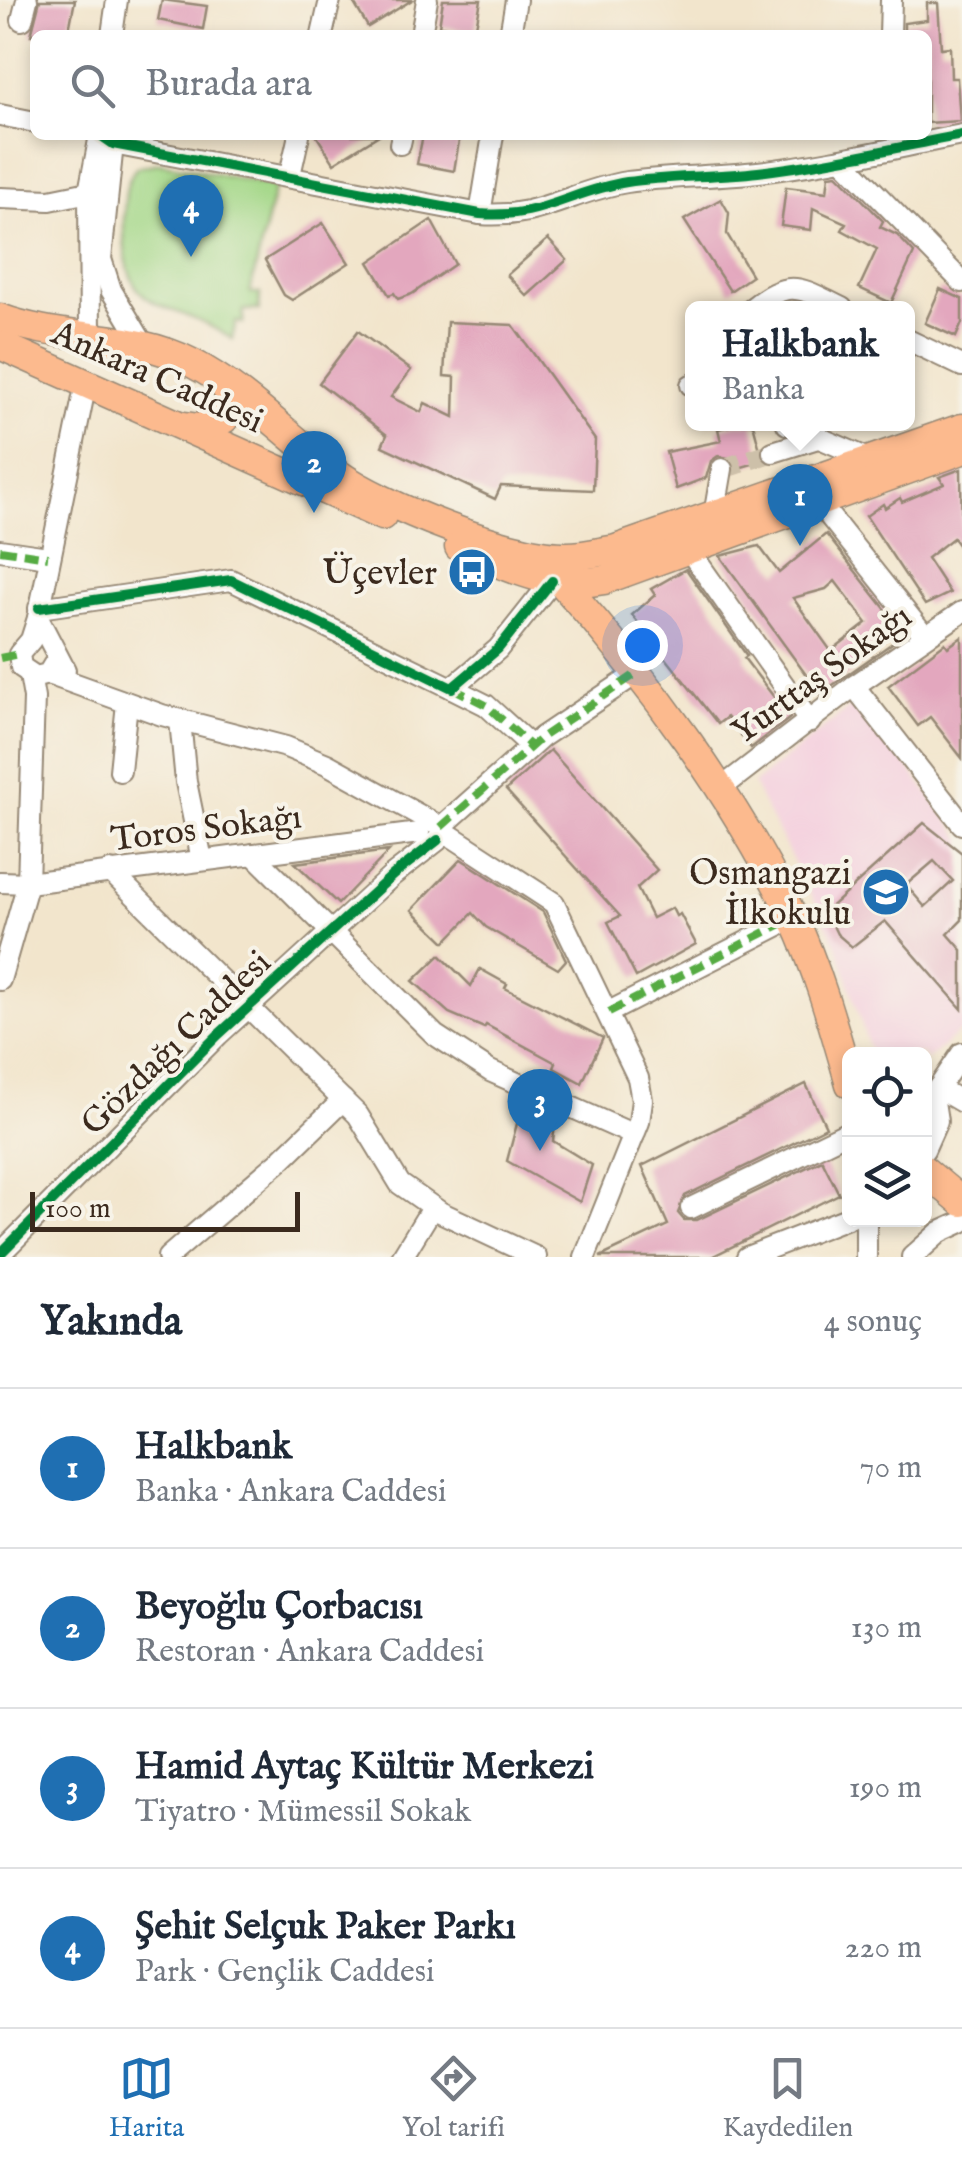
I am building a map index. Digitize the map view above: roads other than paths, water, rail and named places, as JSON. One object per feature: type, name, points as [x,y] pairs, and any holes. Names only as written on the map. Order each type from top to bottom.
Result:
[{"type":"main road","name":"Ankara Caddesi","points":[[0,318],[146,347],[189,362],[257,403],[353,484],[518,548],[565,556],[590,554],[714,516],[962,428]]},
{"type":"main road","points":[[86,383],[90,336]]},
{"type":"main road","name":"Ankara Caddesi","points":[[0,345],[310,487],[557,582],[604,580],[962,450]]},
{"type":"main road","points":[[184,426],[199,428],[224,419],[232,398],[221,381]]},
{"type":"main road","points":[[557,582],[636,674],[720,788],[793,918],[826,1002],[842,1057]]},
{"type":"main road","points":[[932,1177],[962,1202]]},
{"type":"street","points":[[113,30],[116,0]]},
{"type":"street","points":[[323,30],[330,0]]},
{"type":"street","points":[[423,30],[427,0]]},
{"type":"street","points":[[511,30],[516,0]]},
{"type":"street","points":[[890,30],[891,0]]},
{"type":"street","points":[[0,115],[30,121]]},
{"type":"street","points":[[932,138],[962,135]]},
{"type":"street","points":[[90,336],[90,192],[103,140]]},
{"type":"street","points":[[104,140],[101,259],[111,290],[146,347]]},
{"type":"street","points":[[114,140],[480,214],[516,217],[545,210],[570,196],[628,182],[842,160],[886,143],[914,140]]},
{"type":"street","points":[[290,175],[298,140]]},
{"type":"street","points":[[480,214],[493,140]]},
{"type":"street","points":[[842,160],[962,282]]},
{"type":"street","points":[[0,198],[50,200],[90,192]]},
{"type":"street","points":[[761,301],[776,290],[791,286],[826,301]]},
{"type":"street","points":[[915,343],[962,366]]},
{"type":"street","points":[[0,980],[28,883],[38,613],[86,383]]},
{"type":"street","points":[[805,431],[870,460]]},
{"type":"street","points":[[773,452],[820,437]]},
{"type":"street","points":[[714,516],[722,469]]},
{"type":"street","points":[[819,502],[925,636]]},
{"type":"street","points":[[0,550],[48,558]]},
{"type":"street","points":[[689,550],[810,722]]},
{"type":"street","points":[[38,613],[231,580],[486,706],[531,746]]},
{"type":"street","points":[[452,688],[498,649],[557,582]]},
{"type":"street","name":"Yurttaş Sokağı","points":[[720,788],[854,686],[962,612]]},
{"type":"street","points":[[35,660],[128,704],[286,747],[380,792],[431,832],[467,847],[554,902],[609,1012],[638,1078],[642,1100],[634,1135],[585,1257]]},
{"type":"street","name":"Gözdağı Caddesi","points":[[1,1254],[247,1008],[393,875],[431,832],[531,746],[636,674]]},
{"type":"street","points":[[854,686],[962,824]]},
{"type":"street","points":[[120,771],[128,704]]},
{"type":"street","points":[[180,720],[186,782],[202,860]]},
{"type":"street","name":"Toros Sokağı","points":[[0,882],[28,883],[431,832]]},
{"type":"street","points":[[253,854],[415,1020],[461,1054],[634,1135]]},
{"type":"street","points":[[110,870],[367,1125],[400,1184],[432,1208],[536,1257]]},
{"type":"street","points":[[609,1012],[793,918]]},
{"type":"street","points":[[932,1133],[937,1122],[932,1097],[962,1054]]},
{"type":"street","points":[[932,1097],[962,1102]]},
{"type":"street","points":[[168,1257],[282,1159],[343,1100]]},
{"type":"street","points":[[691,1208],[842,1136]]},
{"type":"street","points":[[402,1257],[432,1208]]},
{"type":"street","points":[[747,1257],[842,1220]]},
{"type":"street","points":[[912,1257],[940,1232],[962,1222]]},
{"type":"street","points":[[866,1227],[866,1257]]},
{"type":"tunnel","points":[[722,469],[773,452]]},
{"type":"place","name":"Şehit Selçuk Paker Parkı","points":[[191,257]]},
{"type":"place","name":"Beyoğlu Çorbacısı","points":[[314,513]]},
{"type":"place","name":"Halkbank","points":[[800,546]]},
{"type":"place","name":"Üçevler","points":[[472,572]]},
{"type":"place","name":"Osmangazi İlkokulu","points":[[886,892]]},
{"type":"place","name":"Hamid Aytaç Kültür Merkezi","points":[[540,1151]]}]
